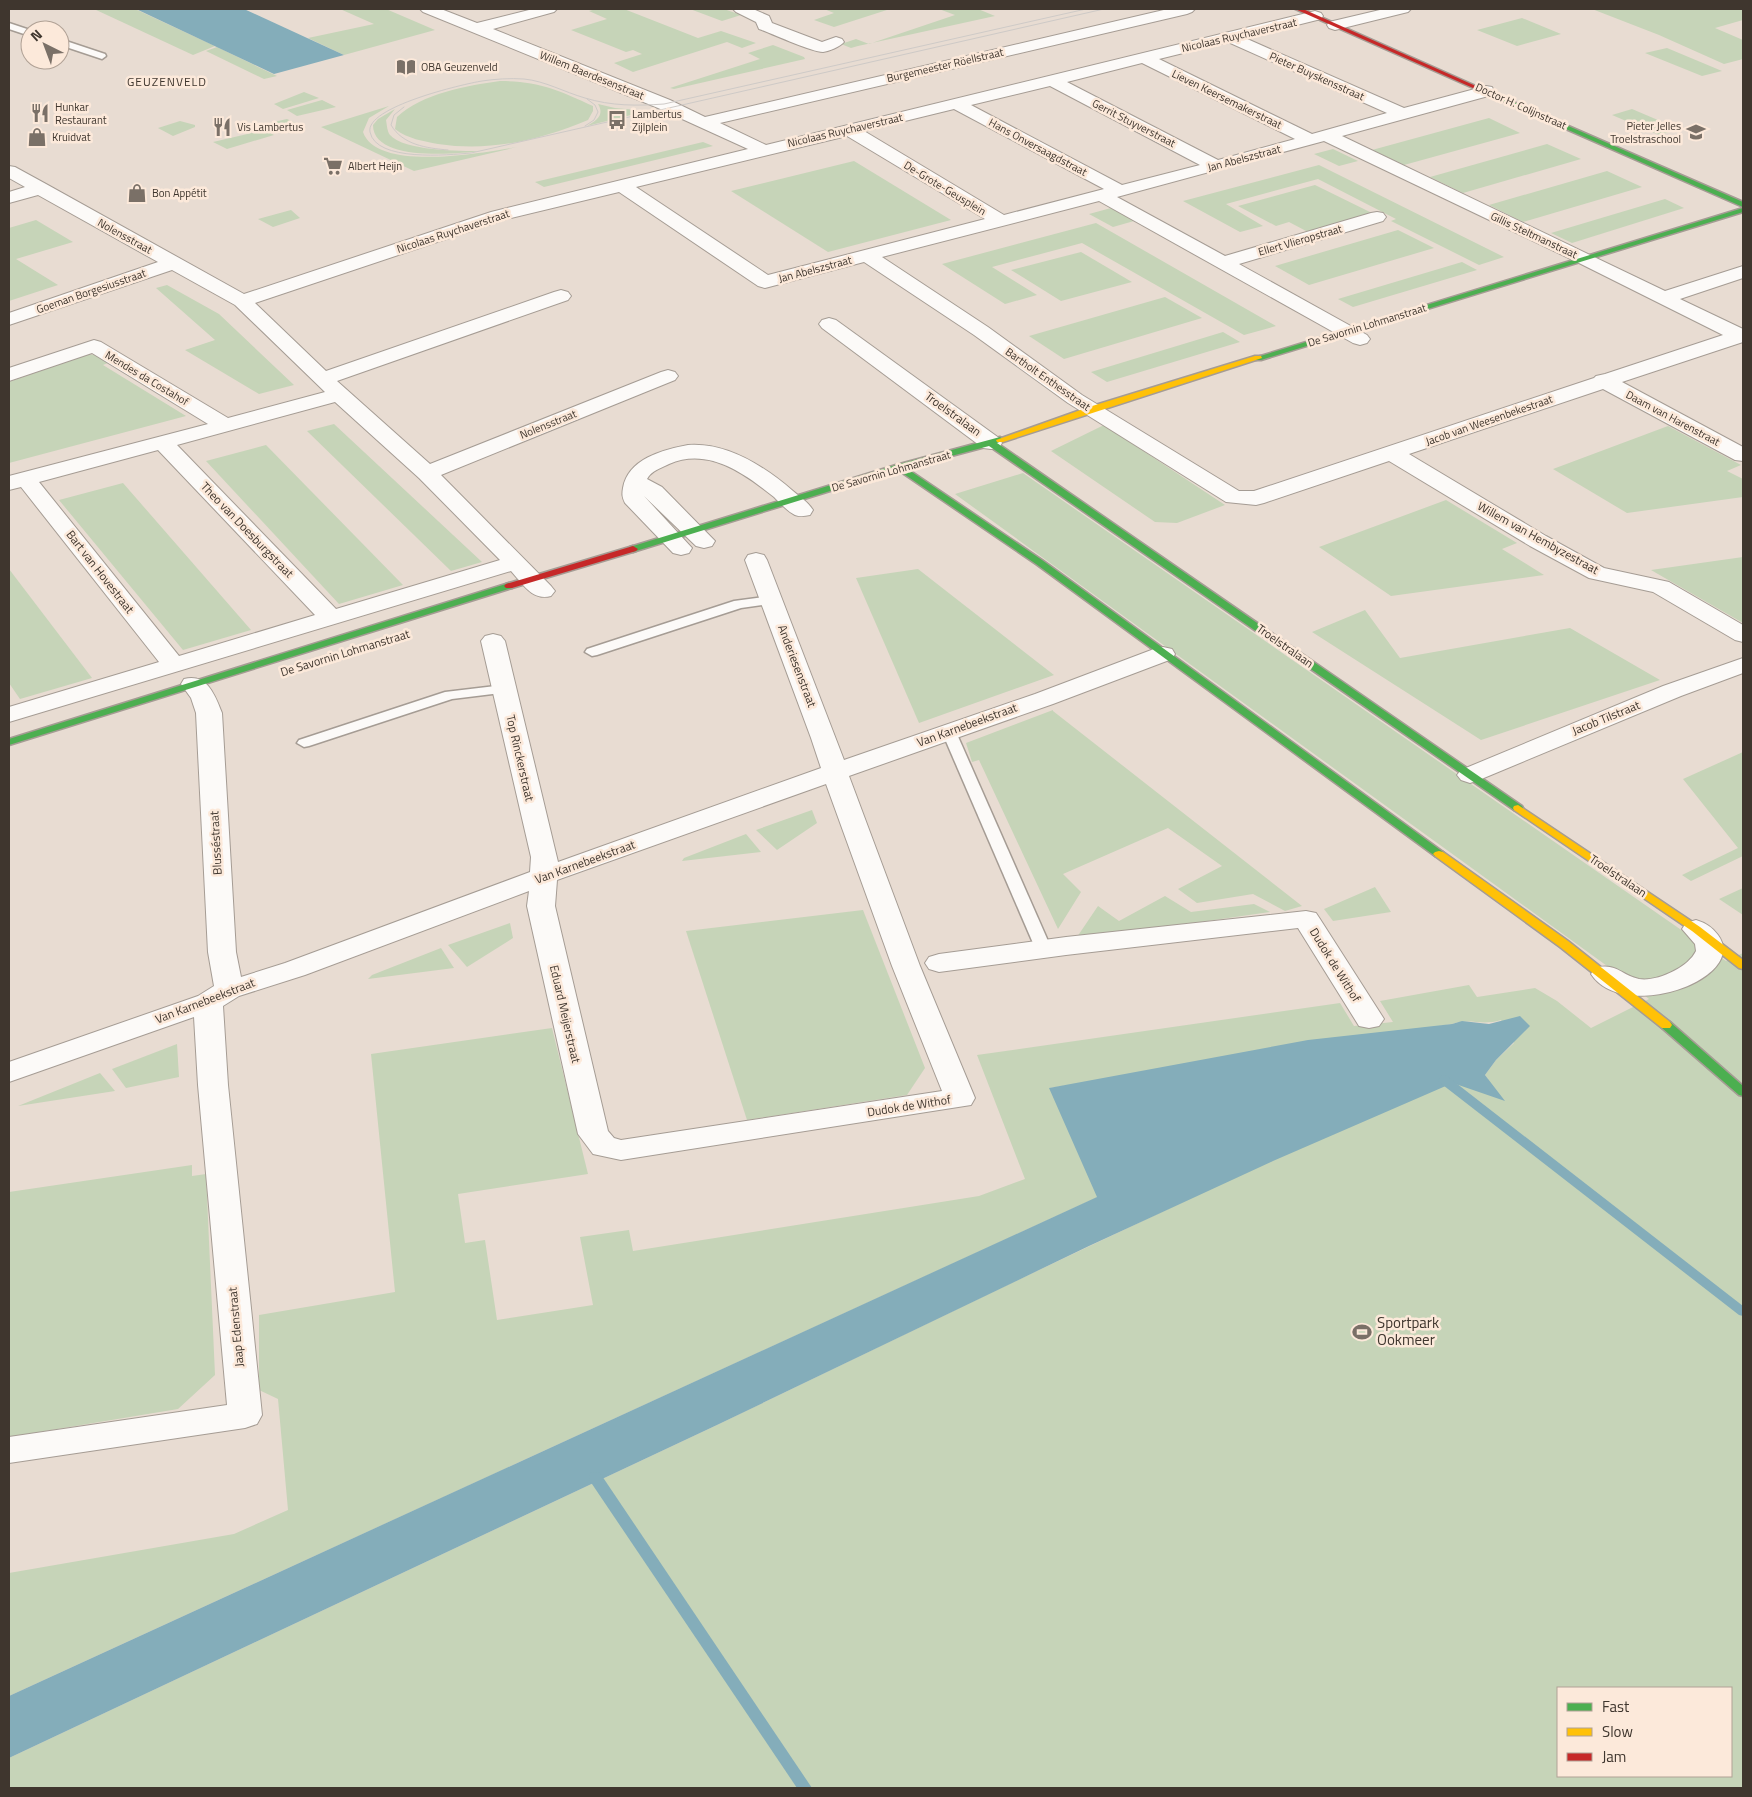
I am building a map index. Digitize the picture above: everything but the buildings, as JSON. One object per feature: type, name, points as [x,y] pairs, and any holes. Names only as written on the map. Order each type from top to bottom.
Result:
[{"type":"street","name":"Willem Baerdesenstraat","points":[[428,9],[704,122],[763,150]]},
{"type":"street","points":[[475,28],[549,9]]},
{"type":"street","points":[[741,9],[763,19],[765,26],[822,47],[836,42]]},
{"type":"street","name":"Burgemeester Röellstraat","points":[[704,122],[1187,9]]},
{"type":"street","name":"Doctor H. Colijnstraat","points":[[1298,9],[1743,205]]},
{"type":"street","points":[[1335,25],[1402,9]]},
{"type":"street","name":"Nicolaas Ruychaverstraat","points":[[242,301],[497,216],[1315,16]]},
{"type":"street","name":"Pieter Buyskensstraat","points":[[1230,36],[1405,115]]},
{"type":"street","name":"Lieven Keersemakerstraat","points":[[1144,58],[1319,138]]},
{"type":"street","name":"Gerrit Stuyverstraat","points":[[1051,80],[1216,166]]},
{"type":"street","name":"Jan Abelszstraat","points":[[1001,221],[1216,166],[1486,91]]},
{"type":"street","name":"Hans Onversaagdstraat","points":[[956,104],[1120,190]]},
{"type":"street","name":"De-Grote-Geusplein","points":[[848,129],[1001,221]]},
{"type":"street","name":"Gillis Steltmanstraat","points":[[1319,138],[1584,258],[1742,335]]},
{"type":"street","name":"Nolensstraat","points":[[9,171],[242,301],[340,395],[427,473],[489,534],[535,583]]},
{"type":"street","name":"Jan Abelszstraat","points":[[621,185],[765,282],[866,256]]},
{"type":"street","points":[[9,198],[40,188]]},
{"type":"street","points":[[1101,195],[1354,335]]},
{"type":"street","name":"De Savornin Lohmanstraat","points":[[892,482],[991,443],[1092,409],[1354,335],[1584,258],[1743,210]]},
{"type":"street","name":"Ellert Vlieropstraat","points":[[1223,262],[1377,217]]},
{"type":"street","name":"De-Grote-Geusplein","points":[[866,256],[1001,221]]},
{"type":"street","name":"Bartholt Enthesstraat","points":[[866,256],[981,331],[1092,409],[1234,497]]},
{"type":"street","name":"Goeman Borgesiusstraat","points":[[9,319],[174,263]]},
{"type":"street","points":[[1663,298],[1743,272]]},
{"type":"street","points":[[324,379],[561,296]]},
{"type":"street","name":"Troelstralaan","points":[[829,324],[991,443],[1696,928],[1743,965]]},
{"type":"street","name":"Jacob van Weesenbekestraat","points":[[1234,497],[1256,498],[1603,380],[1742,335]]},
{"type":"street","name":"Mendes da Costahof","points":[[9,375],[94,346],[225,425]]},
{"type":"street","name":"Nolensstraat","points":[[427,473],[668,376]]},
{"type":"street","name":"Daam van Harenstraat","points":[[1603,380],[1743,455]]},
{"type":"street","points":[[17,481],[340,395]]},
{"type":"street","name":"Theo van Doesburgstraat","points":[[163,443],[331,618]]},
{"type":"street","name":"De Savornin Lohmanstraat","points":[[9,742],[200,694],[535,583],[689,541],[798,508],[899,467],[991,443]]},
{"type":"street","points":[[689,541],[633,498],[634,481],[642,468],[683,452],[707,452],[743,466],[798,508]]},
{"type":"street","name":"Willem van Hembyzestraat","points":[[1392,453],[1538,541],[1598,573],[1660,587],[1743,635]]},
{"type":"street","points":[[899,467],[1037,560],[1603,974],[1714,1064],[1743,1092]]},
{"type":"street","name":"Bart van Hovestraat","points":[[17,481],[174,665]]},
{"type":"street","name":"Anderiesenstraat","points":[[756,560],[824,738],[835,774]]},
{"type":"street","name":"De Savornin Lohmanstraat","points":[[9,714],[331,618],[535,583]]},
{"type":"street","name":"Top Rinckerstraat","points":[[493,641],[544,856],[544,876]]},
{"type":"street","name":"Van Karnebeekstraat","points":[[9,1072],[295,969],[544,876],[835,774],[1163,654]]},
{"type":"street","name":"Jacob Tilstraat","points":[[1470,774],[1672,691],[1743,665]]},
{"type":"street","name":"Blusséstraat","points":[[200,694],[209,713],[222,952],[219,996]]},
{"type":"street","name":"Dudok de Withof","points":[[604,1147],[621,1150],[960,1098],[906,966],[835,774]]},
{"type":"street","name":"Eduard Meijerstraat","points":[[544,876],[542,915],[593,1134],[604,1147]]},
{"type":"street","name":"Dudok de Withof","points":[[939,963],[1066,946],[1306,919],[1369,1019]]},
{"type":"street","points":[[1603,974],[1630,987],[1647,989],[1670,983],[1702,966],[1710,955],[1709,943],[1696,928]]},
{"type":"street","name":"Jaap Edenstraat","points":[[9,1450],[245,1415],[213,1085],[219,996]]},
{"type":"lane","points":[[70,45],[102,56]]},
{"type":"lane","points":[[592,652],[739,604],[771,600]]},
{"type":"lane","points":[[304,743],[450,695],[504,689]]},
{"type":"lane","points":[[949,732],[1044,950]]},
{"type":"green space","points":[[94,9],[135,9],[215,46],[193,55]]},
{"type":"green space","points":[[340,9],[386,9],[435,30],[344,55],[308,38],[374,24]]},
{"type":"green space","points":[[596,9],[624,9],[698,38],[721,31],[756,43],[742,48],[727,42],[633,72],[614,63],[642,54],[633,50],[626,52],[571,30],[607,19],[589,11]]},
{"type":"green space","points":[[690,9],[724,9],[741,15],[722,21]]},
{"type":"green space","points":[[824,9],[890,9],[834,27],[814,20],[834,13]]},
{"type":"green space","points":[[939,9],[978,9],[995,16],[872,43],[955,15]]},
{"type":"green space","points":[[1592,9],[1743,9],[1743,20],[1715,28],[1743,40],[1743,59],[1724,64],[1659,35]]},
{"type":"green space","points":[[1522,18],[1561,34],[1517,46],[1477,30]]},
{"type":"green space","points":[[856,39],[868,44],[851,48],[841,44]]},
{"type":"green space","points":[[773,45],[805,59],[674,89],[670,88],[760,59],[748,53]]},
{"type":"green space","points":[[217,47],[277,76],[264,79],[206,51]]},
{"type":"green space","points":[[1667,48],[1722,71],[1702,76],[1645,53]]},
{"type":"green space","points":[[500,81],[514,81],[548,88],[593,106],[593,111],[588,120],[570,127],[533,138],[496,145],[458,146],[438,144],[421,141],[395,129],[397,117],[407,109],[432,96],[459,88]]},
{"type":"green space","points":[[304,92],[319,98],[283,109],[274,104]]},
{"type":"green space","points":[[322,100],[336,107],[297,116],[287,110]]},
{"type":"green space","points":[[598,104],[615,108],[647,111],[587,126],[596,120],[600,114]]},
{"type":"green space","points":[[389,106],[369,118],[363,132],[372,145],[388,152],[409,156],[433,157],[481,153],[517,147],[414,171],[321,127]]},
{"type":"green space","points":[[395,109],[386,120],[390,135],[397,140],[433,149],[480,151],[436,154],[418,153],[386,145],[377,137],[373,125],[378,119]]},
{"type":"green space","points":[[1632,109],[1679,129],[1659,135],[1612,115]]},
{"type":"green space","points":[[1489,118],[1520,133],[1404,165],[1372,150]]},
{"type":"green space","points":[[287,119],[302,126],[279,131],[265,124]]},
{"type":"green space","points":[[180,121],[195,125],[195,127],[173,136],[158,128]]},
{"type":"green space","points":[[264,130],[274,135],[227,149],[213,142]]},
{"type":"green space","points":[[703,142],[713,146],[544,187],[535,182]]},
{"type":"green space","points":[[1547,144],[1581,159],[1463,193],[1430,177]]},
{"type":"green space","points":[[1333,149],[1358,161],[1339,166],[1314,154]]},
{"type":"green space","points":[[854,161],[951,220],[828,252],[731,191]]},
{"type":"green space","points":[[1319,165],[1504,257],[1479,265],[1391,221],[1396,219],[1318,179],[1226,204],[1263,226],[1240,232],[1183,201]]},
{"type":"green space","points":[[1607,171],[1642,187],[1523,222],[1489,205]]},
{"type":"green space","points":[[1315,185],[1372,213],[1308,232],[1289,222],[1276,226],[1238,206]]},
{"type":"green space","points":[[1665,199],[1684,208],[1572,243],[1551,233]]},
{"type":"green space","points":[[1111,208],[1134,221],[1113,227],[1089,214]]},
{"type":"green space","points":[[291,210],[300,218],[273,227],[258,219]]},
{"type":"green space","points":[[36,220],[73,242],[16,259],[58,285],[9,301],[9,228]]},
{"type":"green space","points":[[1096,223],[1276,326],[1244,335],[1082,243],[992,267],[1037,295],[1005,304],[942,264]]},
{"type":"green space","points":[[1398,230],[1434,248],[1309,285],[1275,266]]},
{"type":"green space","points":[[1081,252],[1132,282],[1061,301],[1011,270]]},
{"type":"green space","points":[[1462,262],[1477,270],[1353,307],[1338,299]]},
{"type":"green space","points":[[167,285],[219,314],[294,385],[259,394],[185,350],[215,340],[156,288]]},
{"type":"green space","points":[[1165,297],[1202,318],[1064,359],[1029,336]]},
{"type":"green space","points":[[1223,332],[1240,342],[1107,382],[1091,372]]},
{"type":"green space","points":[[88,354],[100,356],[110,362],[103,365],[186,416],[9,463],[9,382]]},
{"type":"green space","points":[[334,424],[482,562],[451,571],[307,431]]},
{"type":"green space","points":[[1104,425],[1225,505],[1177,523],[1155,522],[1051,451]]},
{"type":"green space","points":[[1668,426],[1741,465],[1727,471],[1743,479],[1743,497],[1627,513],[1553,469]]},
{"type":"green space","points":[[266,445],[403,585],[339,604],[206,461]]},
{"type":"green space","name":"Sportpark Ookmeer","points":[[1023,473],[1726,961],[1743,953],[1743,1788],[9,1788],[9,1758],[717,1425],[1443,1079],[1488,1079],[1485,1075],[1496,1060],[1514,1043],[1501,1020],[1494,1022],[1465,1022],[1050,1088],[1098,1197],[9,1696],[9,1573],[234,1534],[288,1510],[278,1399],[259,1390],[259,1315],[395,1292],[371,1054],[552,1028],[588,1174],[458,1194],[465,1243],[485,1240],[497,1320],[593,1305],[580,1237],[629,1230],[633,1251],[979,1196],[1025,1179],[977,1055],[1340,1003],[1354,1026],[1393,1022],[1380,1001],[1469,985],[1477,997],[1535,988],[1557,1001],[1591,1028],[1649,999],[1614,971],[955,494]]},
{"type":"green space","points":[[123,483],[251,630],[183,650],[59,500]]},
{"type":"green space","points":[[1446,500],[1517,543],[1502,549],[1544,575],[1391,596],[1319,547]]},
{"type":"green space","points":[[1743,557],[1743,623],[1651,570]]},
{"type":"green space","points":[[9,569],[92,678],[20,699],[9,683]]},
{"type":"green space","points":[[918,569],[1054,675],[919,723],[856,578]]},
{"type":"green space","points":[[1365,610],[1400,658],[1570,628],[1660,680],[1481,740],[1312,632]]},
{"type":"green space","points":[[1053,710],[1302,906],[1285,911],[1253,894],[1197,903],[1178,889],[1222,866],[1168,828],[1063,874],[1081,892],[1058,929],[979,760],[972,762],[966,743]]},
{"type":"green space","points":[[1743,752],[1743,856],[1691,881],[1682,875],[1738,848],[1683,779]]},
{"type":"green space","points":[[812,810],[817,823],[777,850],[756,830]]},
{"type":"green space","points":[[746,834],[761,852],[682,861],[684,858]]},
{"type":"green space","points":[[1375,887],[1391,912],[1333,921],[1324,909]]},
{"type":"green space","points":[[1743,888],[1743,915],[1719,899]]},
{"type":"green space","points":[[1165,896],[1191,912],[1254,904],[1270,912],[1075,940],[1098,906],[1119,921]]},
{"type":"green space","points":[[863,910],[925,1068],[907,1095],[747,1120],[686,931]]},
{"type":"green space","points":[[510,923],[513,938],[467,967],[448,945]]},
{"type":"green space","points":[[441,948],[454,968],[368,979],[372,975]]},
{"type":"green space","points":[[177,1044],[179,1077],[126,1088],[112,1069]]},
{"type":"green space","points":[[100,1073],[115,1091],[18,1106]]},
{"type":"green space","points":[[192,1165],[192,1176],[206,1174],[215,1375],[178,1409],[9,1437],[9,1192]]},
{"type":"water","points":[[136,9],[244,9],[344,55],[274,74]]},
{"type":"water","points":[[1520,1016],[1530,1026],[1496,1060],[1485,1075],[1505,1101],[1444,1080],[1448,1085],[1273,1161],[1089,1246],[717,1425],[9,1758],[9,1696],[1097,1197],[1049,1088],[1308,1040],[1452,1024],[1462,1021],[1489,1024]]},
{"type":"waterway","points":[[1443,1079],[1743,1312]]},
{"type":"waterway","points":[[595,1477],[805,1788]]},
{"type":"tram line","points":[[1086,9],[664,104],[634,105],[605,103],[524,79],[482,81],[437,92],[398,106],[383,114],[373,123],[370,132],[375,142],[385,148],[399,152],[431,155],[471,153],[1104,9]]},
{"type":"tram line","points":[[585,126],[594,120],[598,112],[595,105],[587,99]]},
{"type":"tram line","points":[[404,107],[394,115],[391,125],[396,132],[416,144],[448,150]]},
{"type":"traffic: fast","points":[[1493,95],[1743,205]]},
{"type":"traffic: fast","points":[[1258,358],[1743,210]]},
{"type":"traffic: fast","points":[[633,549],[899,467],[1000,440]]},
{"type":"traffic: fast","points":[[991,443],[1518,808]]},
{"type":"traffic: fast","points":[[899,467],[1039,562],[1439,854]]},
{"type":"traffic: fast","points":[[9,742],[509,586]]},
{"type":"traffic: fast","points":[[1666,1025],[1743,1092]]},
{"type":"traffic: slow","points":[[1000,440],[1092,409],[1258,358]]},
{"type":"traffic: slow","points":[[1518,808],[1696,929],[1743,965]]},
{"type":"traffic: slow","points":[[1439,854],[1564,944],[1666,1025]]},
{"type":"traffic: jam","points":[[1298,9],[1493,95]]},
{"type":"traffic: jam","points":[[509,586],[633,549]]},
{"type":"place","name":"OBA Geuzenveld","points":[[406,67]]},
{"type":"place","name":"Hunkar Restaurant","points":[[40,113]]},
{"type":"place","name":"Lambertus Zijlplein","points":[[617,120]]},
{"type":"place","name":"Vis Lambertus","points":[[222,127]]},
{"type":"place","name":"Pieter Jelles Troelstraschool","points":[[1696,132]]},
{"type":"place","name":"Kruidvat","points":[[37,137]]},
{"type":"place","name":"Albert Heijn","points":[[333,166]]},
{"type":"place","name":"Bon Appétit","points":[[137,193]]},
{"type":"place","name":"Sportpark Ookmeer","points":[[1362,1332]]},
{"type":"district","name":"GEUZENVELD","points":[[167,82]]}]
